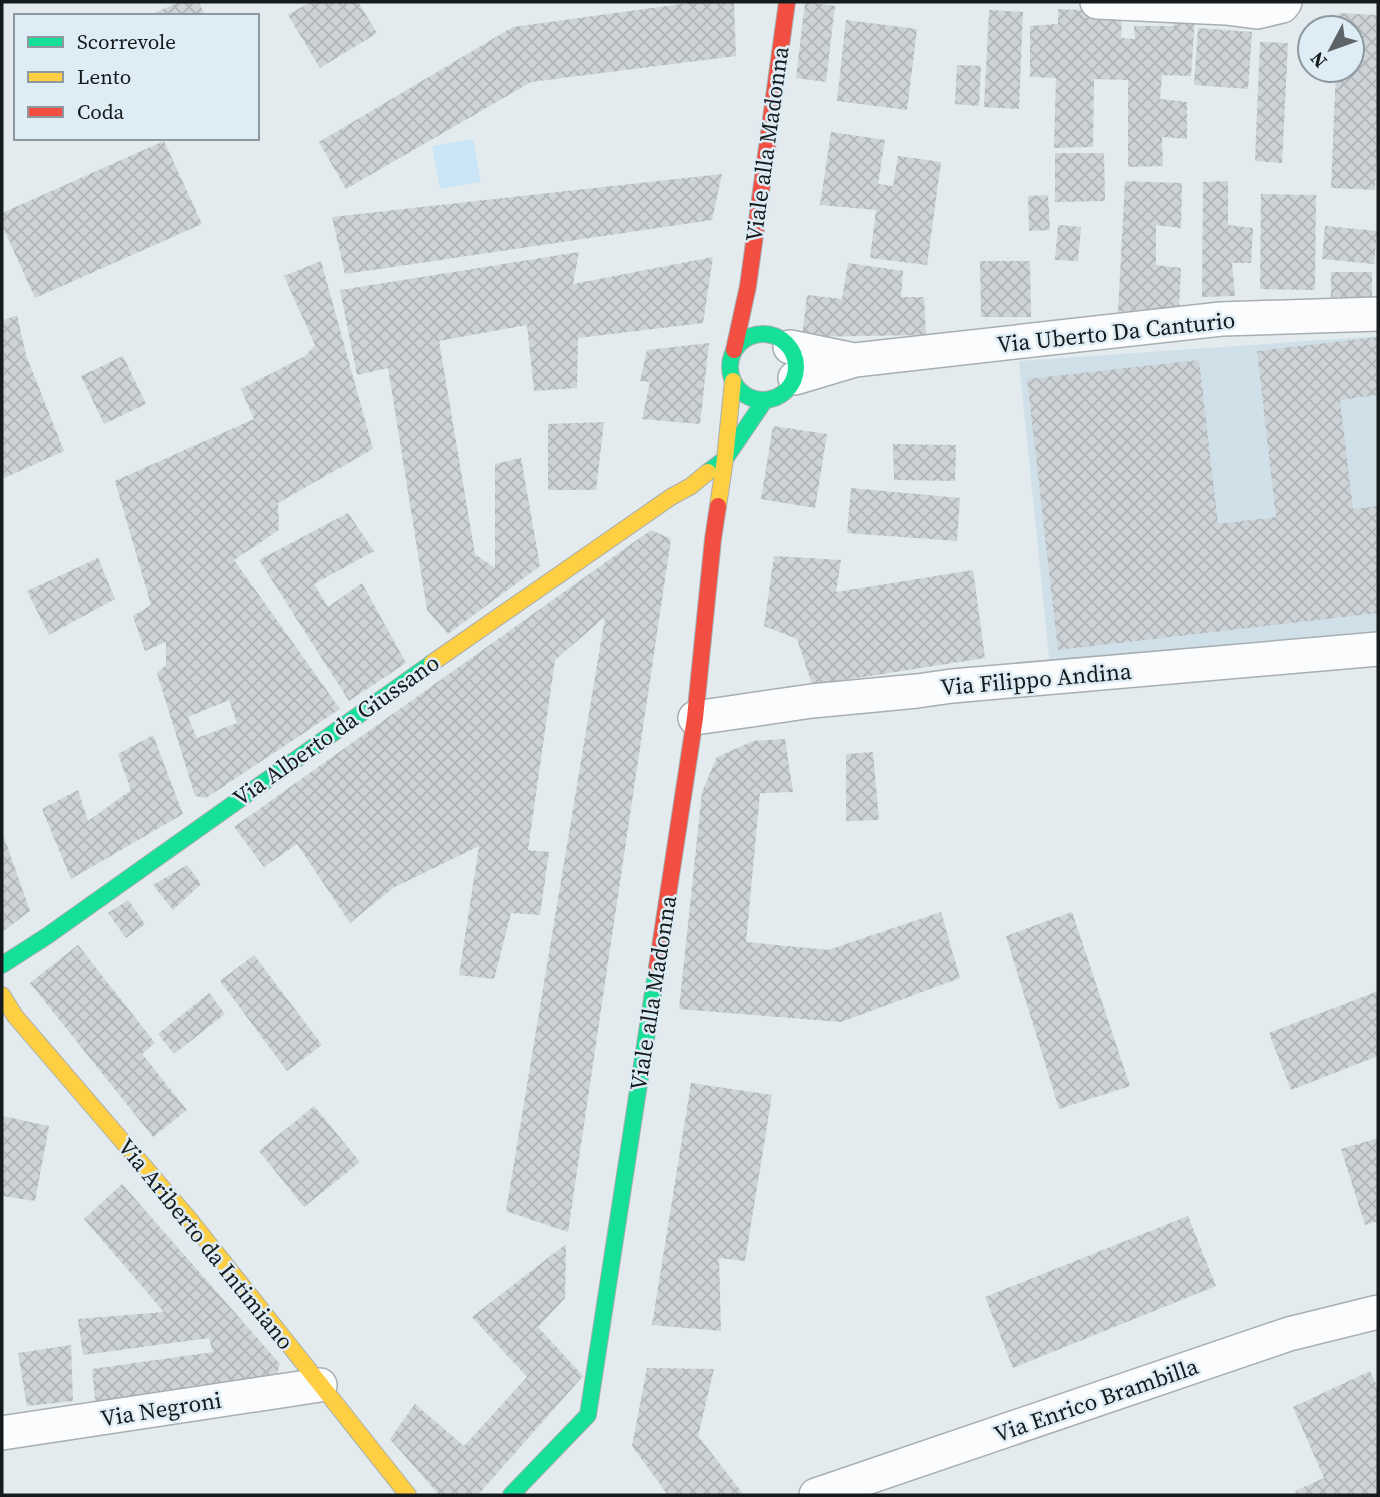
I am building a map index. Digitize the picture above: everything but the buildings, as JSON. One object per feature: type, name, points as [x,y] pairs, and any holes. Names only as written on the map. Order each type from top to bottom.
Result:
[{"type":"street","name":"Viale alla Madonna","points":[[734,350],[747,286],[786,2]]},
{"type":"street","points":[[1097,2],[1257,12],[1282,6],[1285,2]]},
{"type":"street","points":[[747,286],[753,307],[785,353],[789,388],[776,398],[765,400],[751,399],[739,391],[729,368],[734,350],[743,340],[756,335],[785,353]]},
{"type":"street","name":"Via Uberto Da Canturio","points":[[785,353],[855,360],[1221,319],[1378,314]]},
{"type":"street","name":"Viale alla Madonna","points":[[511,1495],[582,1423],[590,1407],[695,718],[713,539],[733,381]]},
{"type":"street","name":"Viale alla Madonna","points":[[725,459],[765,400]]},
{"type":"street","name":"Via Alberto da Giussano","points":[[2,965],[47,936],[372,704],[671,497],[699,481],[725,459]]},
{"type":"street","points":[[671,497],[688,505]]},
{"type":"street","points":[[701,517],[708,525],[713,539]]},
{"type":"street","name":"Via Filippo Andina","points":[[695,718],[812,701],[1005,681],[1378,649]]},
{"type":"street","name":"Via Ariberto da Intimiano","points":[[6,1009],[190,1220],[408,1495]]},
{"type":"street","name":"Via Enrico Brambilla","points":[[816,1495],[1289,1334],[1378,1312]]},
{"type":"street","name":"Via Negroni","points":[[2,1433],[320,1385]]},
{"type":"shaded area","points":[[473,139],[481,182],[440,189],[432,146]]},
{"type":"shaded area","points":[[1378,336],[1378,631],[1050,667],[1019,361]]},
{"type":"traffic: fast","points":[[763,334],[776,336],[786,344],[794,354],[796,367],[794,380],[786,390],[776,398],[763,400],[750,398],[740,390],[732,380],[730,367],[732,354],[740,344],[750,336],[763,334]]},
{"type":"traffic: fast","points":[[708,472],[725,459],[765,400]]},
{"type":"traffic: fast","points":[[2,965],[47,936],[432,663]]},
{"type":"traffic: fast","points":[[511,1495],[588,1415],[657,967]]},
{"type":"traffic: slow","points":[[718,506],[733,381]]},
{"type":"traffic: slow","points":[[432,663],[708,472]]},
{"type":"traffic: slow","points":[[2,995],[15,1016],[190,1220],[408,1495]]},
{"type":"traffic: jam","points":[[734,350],[748,286],[787,2]]},
{"type":"traffic: jam","points":[[657,967],[695,718],[718,506]]}]
